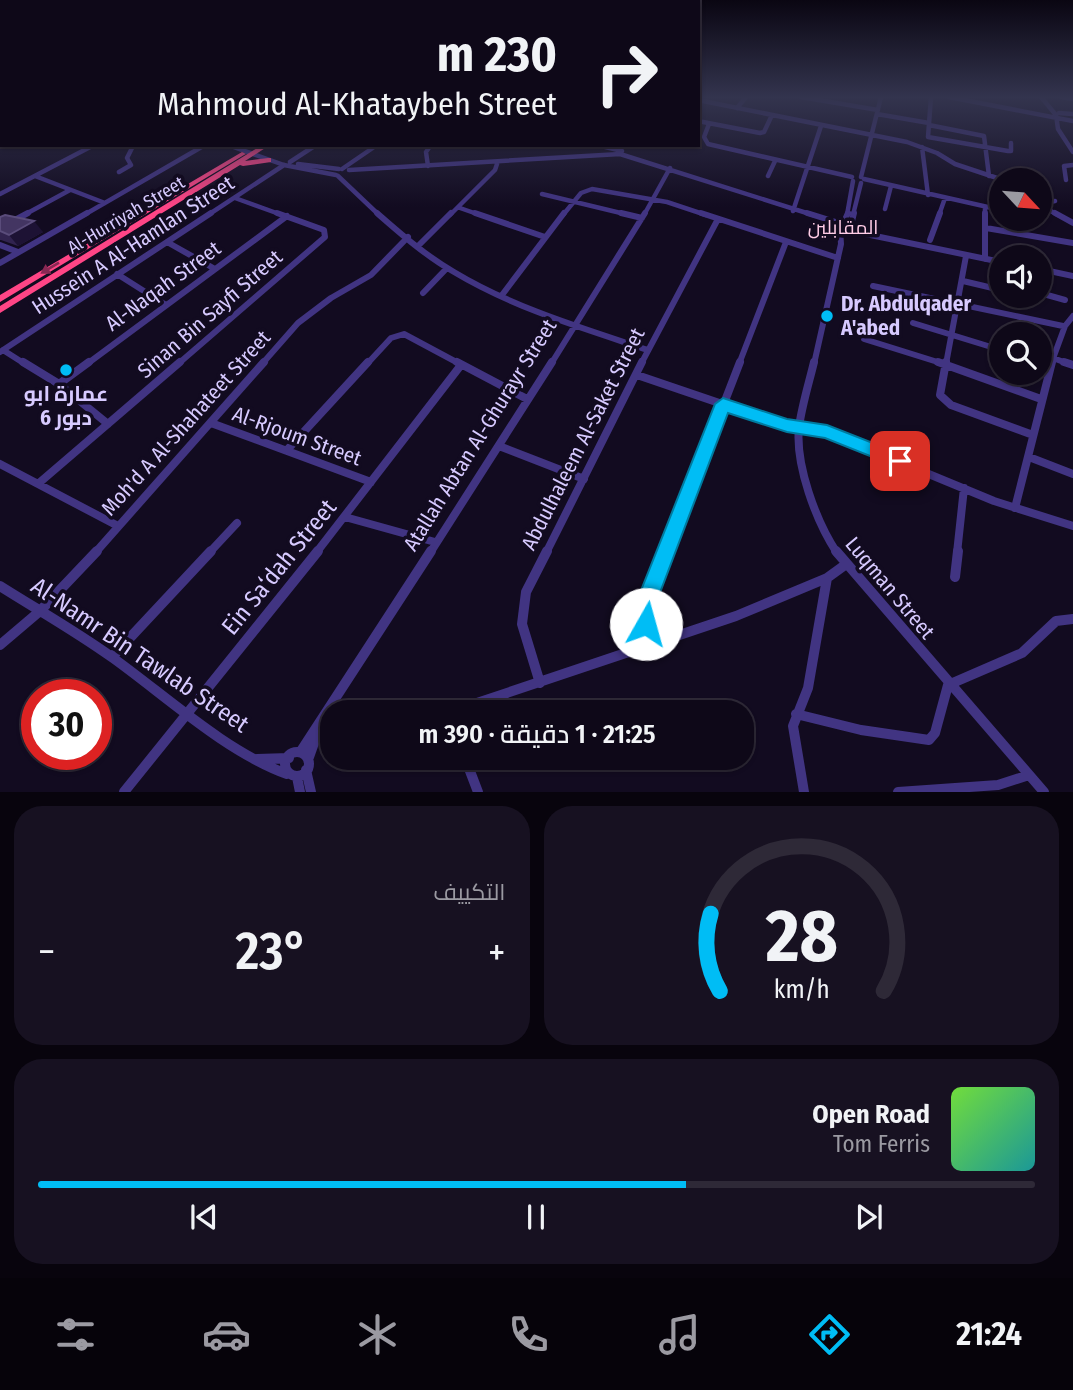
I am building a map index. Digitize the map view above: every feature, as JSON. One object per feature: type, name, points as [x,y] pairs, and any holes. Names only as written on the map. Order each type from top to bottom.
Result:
[{"type":"highway","points":[[225,168],[271,159],[274,147]]},
{"type":"highway","name":"Al-Hurriyah Street","points":[[0,310],[225,168],[246,149]]},
{"type":"highway","points":[[225,168],[232,155],[246,149]]},
{"type":"highway","name":"Al-Hurriyah Street","points":[[0,299],[225,168]]},
{"type":"street","points":[[705,134],[708,144],[989,208]]},
{"type":"street","points":[[793,211],[819,134]]},
{"type":"street","points":[[863,134],[922,147],[955,164],[989,176],[983,135],[978,134]]},
{"type":"street","points":[[928,134],[928,137],[986,149],[1011,151],[1011,143]]},
{"type":"street","points":[[1061,134],[1072,149]]},
{"type":"street","name":"Luqman Street","points":[[869,135],[850,207],[840,225],[841,244],[799,428],[801,455],[813,503],[825,535],[845,565],[1044,792]]},
{"type":"street","points":[[1,193],[88,147]]},
{"type":"street","points":[[119,172],[131,165],[127,158],[132,147]]},
{"type":"street","points":[[0,263],[202,147]]},
{"type":"street","name":"Hussein A Al-Hamlan Street","points":[[1,351],[313,147]]},
{"type":"street","points":[[343,174],[374,147]]},
{"type":"street","points":[[428,166],[426,152],[430,147]]},
{"type":"street","points":[[922,147],[928,195]]},
{"type":"street","points":[[619,148],[625,156]]},
{"type":"street","points":[[246,149],[271,159],[343,174],[625,156]]},
{"type":"street","points":[[343,174],[582,155],[625,156],[873,236],[989,260]]},
{"type":"street","points":[[768,176],[775,161]]},
{"type":"street","points":[[419,245],[460,208],[495,170],[497,164]]},
{"type":"street","points":[[1066,180],[1065,166],[1073,165]]},
{"type":"street","name":"Atallah Abtan Al-Ghurayr Street","points":[[297,774],[321,722],[499,446],[642,218],[669,169]]},
{"type":"street","points":[[343,174],[408,237],[447,268],[573,325],[648,350]]},
{"type":"street","points":[[36,176],[105,203]]},
{"type":"street","name":"Luqman Street","points":[[841,244],[851,229],[858,180]]},
{"type":"street","points":[[886,209],[891,186]]},
{"type":"street","points":[[502,295],[573,201],[581,193],[592,189],[653,199],[838,258]]},
{"type":"street","points":[[0,228],[70,190]]},
{"type":"street","points":[[542,194],[642,218]]},
{"type":"street","name":"Sinan Bin Sayfi Street","points":[[39,483],[325,237],[324,230],[235,198]]},
{"type":"street","points":[[930,240],[945,198]]},
{"type":"street","points":[[985,207],[985,259]]},
{"type":"street","points":[[460,208],[545,237]]},
{"type":"street","points":[[1052,211],[1073,223]]},
{"type":"street","name":"Al-Naqah Street","points":[[59,384],[287,216]]},
{"type":"street","name":"Abdulhaleem Al-Saket Street","points":[[540,684],[522,624],[522,608],[534,572],[718,219]]},
{"type":"street","points":[[986,228],[1073,243]]},
{"type":"street","name":"Moh'd A Al-Shahateet Street","points":[[0,645],[40,611],[298,323],[322,303],[371,275],[408,237]]},
{"type":"street","points":[[167,242],[215,269]]},
{"type":"street","points":[[653,645],[645,616],[648,598],[786,242]]},
{"type":"street","points":[[0,245],[18,252]]},
{"type":"street","points":[[966,256],[953,334],[940,389],[946,402],[1033,435]]},
{"type":"street","points":[[423,293],[447,268]]},
{"type":"street","points":[[1052,272],[1073,276]]},
{"type":"street","points":[[117,274],[166,305]]},
{"type":"street","points":[[962,281],[989,287]]},
{"type":"street","points":[[873,286],[1063,326]]},
{"type":"street","points":[[1052,296],[1065,300]]},
{"type":"street","points":[[1052,361],[1063,326],[1073,316]]},
{"type":"street","points":[[913,323],[989,346]]},
{"type":"street","points":[[288,449],[391,338],[408,335],[527,399]]},
{"type":"street","points":[[864,339],[945,363],[1041,399]]},
{"type":"street","points":[[1,351],[59,384],[108,424]]},
{"type":"street","points":[[1053,358],[1073,365]]},
{"type":"street","name":"Ein Sa‘dah Street","points":[[124,792],[345,517],[461,365]]},
{"type":"street","points":[[637,375],[799,428],[814,429],[846,438],[1015,508],[1073,526]]},
{"type":"street","points":[[1015,508],[1045,385]]},
{"type":"street","name":"Al-Rjoum Street","points":[[211,423],[288,449],[371,482]]},
{"type":"street","points":[[499,446],[584,479]]},
{"type":"street","points":[[1029,457],[1073,474]]},
{"type":"street","points":[[0,464],[118,526]]},
{"type":"street","points":[[955,577],[964,488]]},
{"type":"street","points":[[345,517],[435,542]]},
{"type":"street","points":[[112,657],[237,523]]},
{"type":"street","points":[[487,700],[736,616],[827,578],[845,565]]},
{"type":"street","points":[[804,792],[793,726],[808,688],[827,578]]},
{"type":"street","name":"Al-Namr Bin Tawlab Street","points":[[0,586],[112,657],[186,712],[273,770],[297,774]]},
{"type":"street","points":[[796,714],[924,741],[933,737],[948,685],[1022,653],[1056,621],[1073,619]]},
{"type":"street","points":[[305,754],[289,758],[286,766],[297,774],[311,792]]},
{"type":"street","name":"Al-Namr Bin Tawlab Street","points":[[257,759],[289,758]]},
{"type":"street","points":[[470,770],[478,792]]},
{"type":"street","points":[[297,774],[300,792]]},
{"type":"street","points":[[898,792],[998,785],[1029,775]]},
{"type":"building","points":[[5,215],[34,221],[9,235],[0,231],[0,217]]},
{"type":"place","name":"Dr. Abdulqader A'abed","points":[[827,316]]},
{"type":"place","name":"عمارة ابو دبور 6","points":[[66,370]]},
{"type":"district","name":"المقابلين","points":[[843,227]]},
{"type":"route","points":[[646,624],[645,609],[648,598],[723,404],[787,426],[814,429],[846,438],[900,461]]}]
